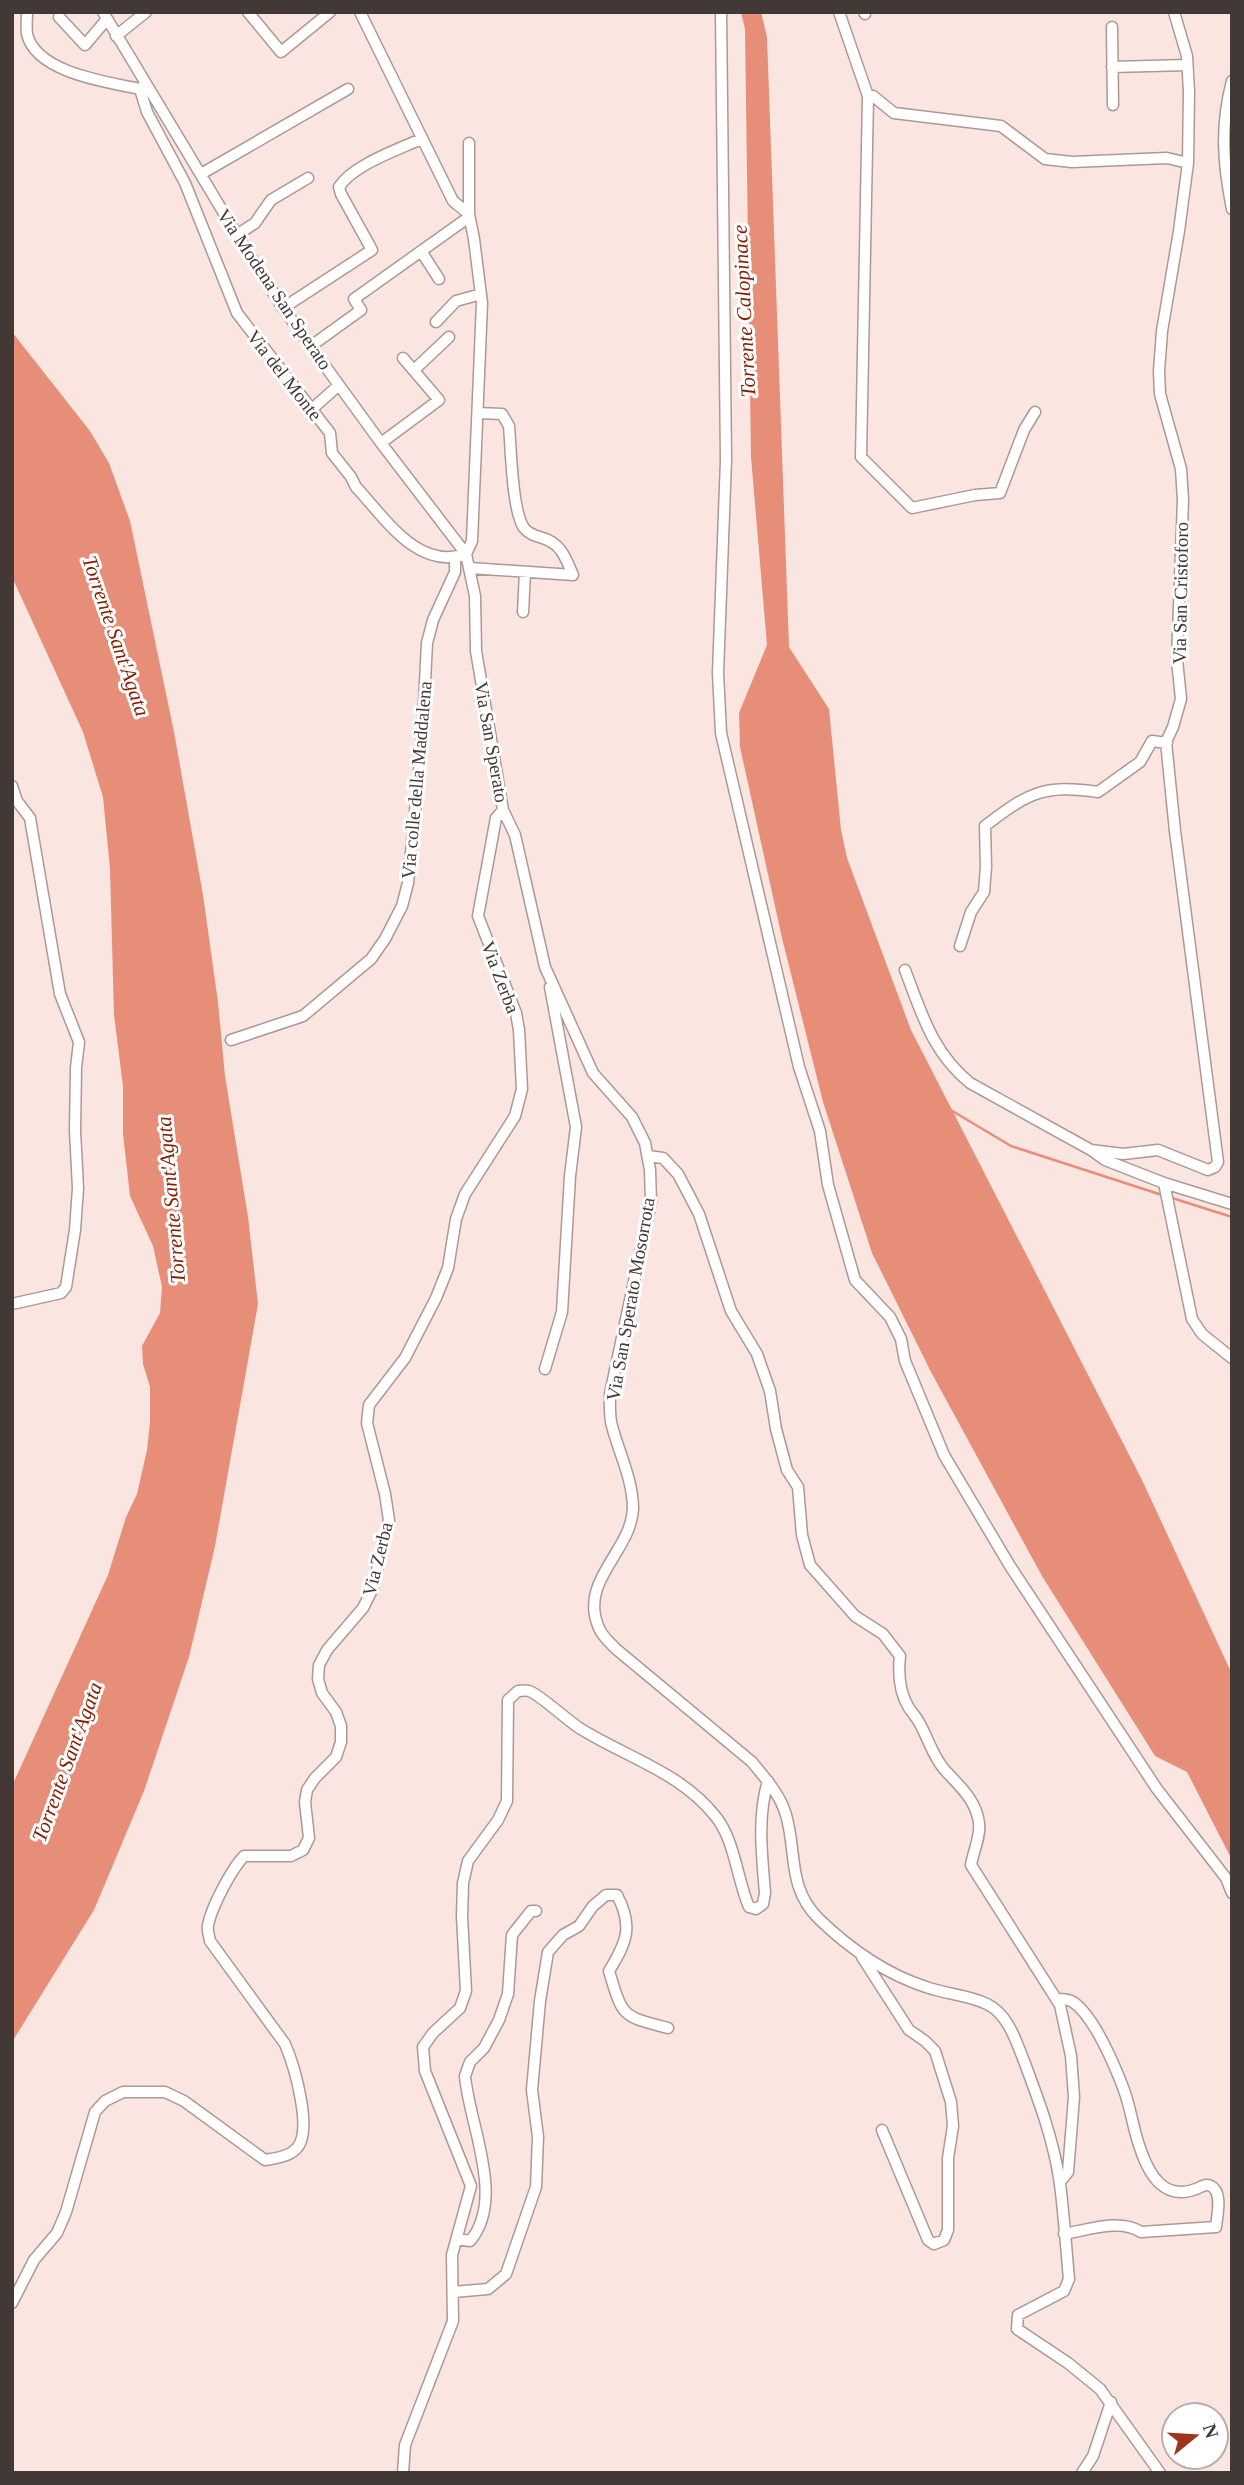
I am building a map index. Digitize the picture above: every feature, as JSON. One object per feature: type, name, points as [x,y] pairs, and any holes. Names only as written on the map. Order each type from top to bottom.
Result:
[{"type":"street","points":[[27,12],[27,36],[51,62],[66,71],[143,87]]},
{"type":"street","points":[[116,36],[146,12]]},
{"type":"street","points":[[248,12],[281,52],[330,12]]},
{"type":"street","points":[[360,12],[453,201],[469,215]]},
{"type":"street","points":[[721,12],[726,460],[719,673],[721,733],[799,1067],[820,1131],[828,1185],[855,1280],[890,1317],[901,1339],[905,1361],[944,1455],[1010,1566],[1135,1756],[1226,1878],[1232,1892]]},
{"type":"street","points":[[839,12],[868,96],[861,457],[912,508],[975,495],[1000,493],[1024,430],[1035,412]]},
{"type":"street","name":"Via San Cristoforo","points":[[1091,1150],[1123,1154],[1158,1150],[1208,1170],[1215,1167],[1218,1152],[1182,887],[1167,743],[1181,699],[1177,660],[1183,500],[1181,469],[1160,394],[1159,371],[1161,331],[1180,231],[1188,163],[1188,65],[1174,12]]},
{"type":"street","points":[[59,17],[85,45],[105,16]]},
{"type":"street","name":"Via Modena San Sperato","points":[[105,16],[143,87],[201,174],[283,308],[466,554]]},
{"type":"street","points":[[1112,27],[1113,105]]},
{"type":"street","points":[[1112,66],[1188,65]]},
{"type":"street","points":[[1232,81],[1224,110],[1223,133],[1232,209]]},
{"type":"street","name":"Via del Monte","points":[[143,87],[147,112],[185,183],[237,313],[330,433],[332,453],[356,487],[415,549],[429,555],[455,558]]},
{"type":"street","points":[[201,174],[348,89]]},
{"type":"street","points":[[868,96],[873,96],[894,113],[1001,125],[1045,159],[1072,162],[1167,158],[1188,163]]},
{"type":"street","points":[[283,308],[372,250],[341,194],[339,187],[344,179],[421,139]]},
{"type":"street","points":[[455,558],[466,554],[472,541],[478,413],[481,295],[469,215],[469,143]]},
{"type":"street","points":[[237,235],[256,223],[271,200],[309,178]]},
{"type":"street","points":[[311,345],[362,310],[354,299],[469,215]]},
{"type":"street","points":[[421,251],[439,279]]},
{"type":"street","points":[[436,322],[456,301],[481,295]]},
{"type":"street","points":[[414,370],[449,337]]},
{"type":"street","points":[[381,443],[439,400],[403,358]]},
{"type":"street","points":[[312,409],[339,385]]},
{"type":"street","points":[[470,568],[573,575],[563,553],[553,542],[532,535],[520,520],[506,418],[502,414],[478,413]]},
{"type":"street","name":"Via San Sperato","points":[[466,554],[474,596],[476,651],[503,810],[515,835],[546,969]]},
{"type":"street","name":"Via colle della Maddalena","points":[[231,1040],[303,1016],[371,959],[402,906],[408,883],[414,830],[427,643],[433,620],[455,572],[455,558]]},
{"type":"street","points":[[523,612],[525,572]]},
{"type":"street","points":[[960,946],[971,912],[984,892],[985,826],[1018,800],[1040,792],[1066,788],[1098,792],[1140,762],[1152,741],[1167,743]]},
{"type":"street","points":[[12,786],[16,801],[30,818],[60,994],[79,1042],[75,1131],[78,1188],[75,1230],[66,1286],[61,1293],[12,1304]]},
{"type":"street","name":"Via Zerba","points":[[12,2303],[34,2260],[57,2233],[66,2212],[95,2112],[105,2101],[123,2092],[165,2092],[184,2101],[265,2160],[281,2158],[296,2150],[303,2138],[304,2118],[291,2057],[273,2026],[210,1941],[207,1927],[237,1864],[244,1856],[291,1856],[303,1850],[309,1838],[305,1802],[307,1790],[336,1757],[341,1742],[341,1726],[336,1712],[321,1693],[319,1665],[327,1650],[363,1608],[373,1588],[389,1520],[367,1423],[369,1405],[405,1358],[436,1298],[448,1268],[456,1219],[465,1194],[515,1116],[522,1089],[516,1013],[478,916],[496,818],[503,810]]},
{"type":"street","points":[[545,1369],[562,1312],[570,1176],[576,1127],[546,969]]},
{"type":"street","name":"Via San Sperato Mosorrota","points":[[546,969],[593,1073],[632,1117],[645,1143],[648,1156],[651,1202],[610,1394],[611,1422],[632,1489],[633,1511],[628,1531],[599,1579],[595,1609],[599,1629],[615,1649],[752,1762],[768,1781],[782,1803],[787,1817],[791,1854],[800,1893],[817,1917],[860,1953]]},
{"type":"street","points":[[905,970],[932,1038],[956,1071],[970,1083],[1105,1160],[1165,1186],[1232,1204]]},
{"type":"street","points":[[648,1156],[663,1158],[678,1174],[699,1213],[731,1311],[757,1354],[770,1391],[776,1429],[787,1470],[798,1487],[802,1535],[810,1565],[855,1616],[883,1634],[900,1656],[900,1688],[908,1707],[920,1722],[934,1757],[958,1782],[973,1803],[979,1822],[979,1835],[971,1865],[1057,1999],[1071,2056],[1074,2097],[1068,2172],[1060,2182]]},
{"type":"street","points":[[1165,1186],[1192,1319],[1202,1334],[1232,1358]]},
{"type":"street","points":[[403,2473],[405,2445],[453,2321],[452,2255],[471,2186],[425,2071],[423,2047],[433,2033],[460,2008],[466,1991],[463,1883],[468,1861],[498,1819],[507,1801],[508,1700],[518,1691],[530,1690],[580,1729],[660,1771],[693,1794],[716,1817],[726,1836],[746,1901],[749,1907],[757,1909],[763,1904],[765,1894],[761,1819],[762,1801],[768,1781]]},
{"type":"street","points":[[453,2292],[488,2289],[506,2274],[536,2187],[538,2137],[532,2090],[537,2027],[548,1952],[563,1935],[579,1926],[593,1906],[606,1895],[617,1895],[626,1913],[627,1932],[622,1951],[609,1971],[619,2003],[631,2018],[668,2028]]},
{"type":"street","points":[[457,2239],[470,2241],[480,2230],[484,2207],[484,2171],[465,2076],[470,2062],[484,2048],[499,2020],[508,1994],[512,1935],[531,1911],[536,1911]]},
{"type":"street","points":[[860,1953],[908,2030],[925,2040],[935,2051],[951,2102],[953,2126],[948,2158],[948,2230],[944,2241],[933,2244],[928,2240],[882,2130]]},
{"type":"street","points":[[860,1953],[897,1976],[988,2004],[1002,2015],[1013,2035],[1041,2105],[1060,2182],[1069,2279],[1063,2291],[1018,2315],[1017,2329],[1068,2363],[1100,2389],[1160,2473]]},
{"type":"street","points":[[1057,1999],[1071,2001],[1090,2020],[1125,2091],[1140,2149],[1163,2189],[1182,2193],[1206,2185],[1212,2186],[1217,2192],[1218,2209],[1216,2227],[1141,2232],[1133,2227],[1108,2226],[1065,2234]]},
{"type":"street","points":[[1082,2473],[1093,2456],[1111,2402]]},
{"type":"water","points":[[741,12],[761,12],[767,37],[789,647],[829,709],[841,830],[847,858],[911,1030],[1142,1480],[1232,1674],[1232,1860],[1187,1772],[1155,1756],[1042,1576],[931,1372],[872,1253],[823,1102],[782,938],[740,747],[739,713],[767,645],[751,457],[745,29]]},
{"type":"water","name":"Torrente Sant'Agata","points":[[12,332],[90,431],[109,463],[130,521],[174,732],[203,895],[225,1076],[248,1217],[258,1304],[215,1546],[189,1657],[144,1791],[94,1910],[12,2042],[12,1786],[108,1575],[126,1517],[137,1494],[150,1422],[150,1387],[143,1364],[142,1346],[160,1313],[162,1287],[153,1246],[130,1196],[123,1134],[123,1086],[114,1015],[110,869],[103,797],[83,732],[12,577]]},
{"type":"waterway","points":[[949,1109],[1011,1146],[1162,1195]]},
{"type":"waterway","points":[[1172,1198],[1232,1217]]},
{"type":"water label","name":"Torrente Calopinace","points":[[744,311]]}]
